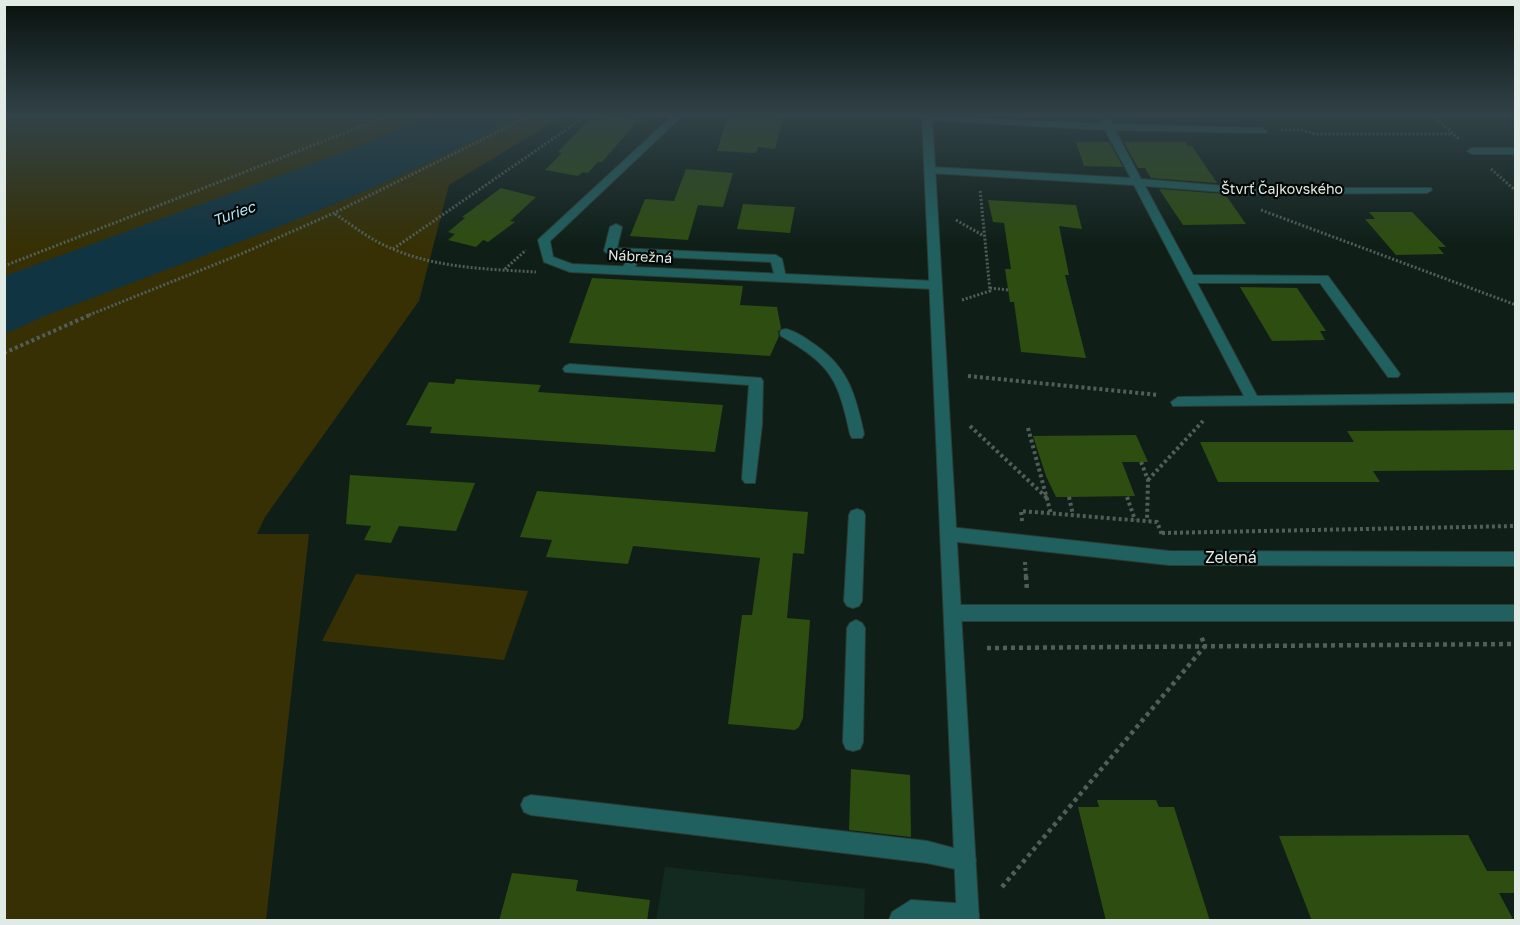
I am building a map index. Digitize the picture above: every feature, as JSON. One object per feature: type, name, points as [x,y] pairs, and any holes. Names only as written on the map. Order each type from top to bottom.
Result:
[{"type":"street","points":[[544,240],[631,159]]},
{"type":"street","points":[[900,921],[911,911],[968,918],[929,159]]},
{"type":"street","points":[[1126,159],[1254,401]]},
{"type":"street","name":"Štvrť Čajkovského","points":[[930,170],[1248,191],[1427,190]]},
{"type":"street","points":[[616,227],[610,250],[776,259],[780,278]]},
{"type":"street","name":"Nábrežná","points":[[544,240],[548,259],[570,268],[934,285]]},
{"type":"street","points":[[626,271],[639,252]]},
{"type":"street","points":[[1189,279],[1324,279],[1394,374]]},
{"type":"street","points":[[786,333],[827,358],[842,377],[857,434]]},
{"type":"street","points":[[570,369],[756,381],[750,479]]},
{"type":"street","points":[[1178,402],[1515,398]]},
{"type":"street","points":[[853,601],[857,515]]},
{"type":"street","name":"Zelená","points":[[949,534],[1169,558],[1515,559]]},
{"type":"street","points":[[954,613],[1515,613]]},
{"type":"street","points":[[853,742],[855,628]]},
{"type":"street","points":[[531,805],[927,852],[965,860]]},
{"type":"path","points":[[4,266],[280,159]]},
{"type":"path","points":[[4,353],[129,297],[241,254],[334,213],[443,159]]},
{"type":"path","points":[[392,250],[524,159]]},
{"type":"path","points":[[962,300],[990,291],[980,189]]},
{"type":"path","points":[[1251,206],[1515,305]]},
{"type":"path","points":[[334,213],[392,250],[425,260],[458,267],[563,274],[570,268]]},
{"type":"path","points":[[956,220],[985,236]]},
{"type":"path","points":[[505,270],[534,242],[544,240]]},
{"type":"path","points":[[990,288],[1008,290]]},
{"type":"path","points":[[1148,480],[1205,419]]},
{"type":"path","points":[[970,426],[1047,498]]},
{"type":"path","points":[[1028,428],[1051,514]]},
{"type":"path","points":[[1141,462],[1148,480],[1147,521]]},
{"type":"path","points":[[1127,496],[1135,520]]},
{"type":"path","points":[[1069,497],[1073,515]]},
{"type":"path","points":[[1023,526],[1022,511],[1147,521],[1157,522],[1163,539]]},
{"type":"path","points":[[1161,533],[1515,526]]},
{"type":"path","points":[[1024,556],[1028,600]]},
{"type":"path","points":[[987,648],[1515,644]]},
{"type":"path","points":[[1002,887],[1205,646]]},
{"type":"shaded area","points":[[5,159],[492,159],[449,185],[419,301],[265,517],[257,534],[309,534],[266,920],[5,920]]},
{"type":"shaded area","points":[[356,574],[528,591],[504,660],[322,641]]},
{"type":"shaded area","points":[[665,867],[865,889],[864,920],[656,920]]},
{"type":"water","name":"Turiec","points":[[324,159],[435,159],[344,200],[42,317],[5,334],[5,276]]},
{"type":"building","points":[[556,159],[604,159],[598,162],[588,173],[583,172],[578,176],[545,170]]},
{"type":"building","points":[[1082,159],[1119,159],[1123,167],[1084,166]]},
{"type":"building","points":[[1133,159],[1201,159],[1217,183],[1151,178],[1145,168],[1138,168]]},
{"type":"building","points":[[686,169],[733,173],[723,207],[698,205],[688,240],[630,236],[645,199],[674,201]]},
{"type":"building","points":[[501,188],[536,197],[510,221],[515,222],[488,242],[483,240],[476,247],[448,240],[455,234],[448,232],[465,218],[462,217]]},
{"type":"building","points":[[1159,189],[1225,194],[1246,224],[1183,225]]},
{"type":"building","points":[[988,200],[1076,205],[1082,229],[1059,226],[1069,275],[1065,275],[1086,358],[1021,352],[1014,302],[1010,302],[1005,269],[1011,269],[1004,223],[993,222]]},
{"type":"building","points":[[743,204],[795,207],[790,233],[737,229]]},
{"type":"building","points":[[1369,212],[1412,212],[1446,247],[1438,247],[1444,254],[1396,255],[1365,219],[1375,219]]},
{"type":"building","points":[[592,278],[743,286],[740,305],[777,307],[781,328],[778,332],[779,336],[770,356],[569,343]]},
{"type":"building","points":[[1240,287],[1297,288],[1326,331],[1320,331],[1325,340],[1272,341]]},
{"type":"building","points":[[456,379],[541,385],[538,392],[723,405],[715,452],[430,433],[432,427],[406,425],[429,382],[454,384]]},
{"type":"building","points":[[1515,430],[1515,470],[1373,471],[1380,482],[1218,482],[1200,442],[1354,442],[1347,431]]},
{"type":"building","points":[[1136,435],[1148,462],[1122,462],[1135,496],[1069,497],[1056,497],[1046,476],[1033,436]]},
{"type":"building","points":[[350,475],[475,483],[456,531],[399,526],[391,543],[364,540],[371,526],[346,524]]},
{"type":"building","points":[[537,491],[808,512],[804,554],[793,553],[787,618],[810,620],[803,718],[799,727],[795,730],[728,724],[742,615],[752,615],[760,558],[633,546],[628,564],[546,557],[552,540],[520,537]]},
{"type":"building","points":[[851,769],[910,775],[911,837],[849,830]]},
{"type":"building","points":[[1097,800],[1156,800],[1159,807],[1174,807],[1210,921],[1106,921],[1078,807],[1099,807]]},
{"type":"building","points":[[1468,835],[1487,871],[1515,871],[1515,893],[1499,893],[1514,921],[1312,921],[1279,836]]},
{"type":"building","points":[[512,873],[578,880],[576,891],[650,900],[647,921],[499,921]]}]
